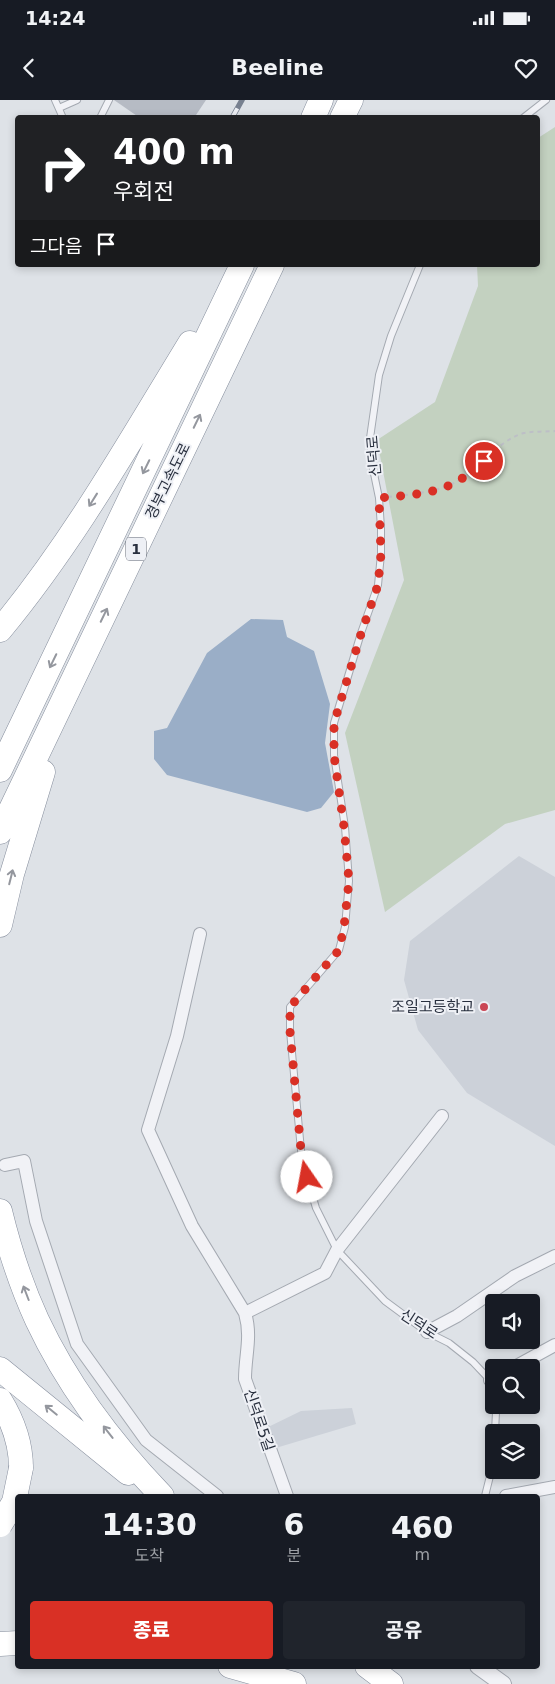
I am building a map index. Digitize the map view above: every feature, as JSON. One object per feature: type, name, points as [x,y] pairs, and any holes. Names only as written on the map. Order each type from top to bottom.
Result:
[{"type":"highway","points":[[314,115],[321,100]]},
{"type":"highway","points":[[343,115],[350,100]]},
{"type":"highway","points":[[0,630],[68,540],[237,267]]},
{"type":"highway","name":"경부고속도로","points":[[0,770],[241,267]]},
{"type":"highway","name":"경부고속도로","points":[[0,832],[271,267]]},
{"type":"highway","points":[[0,924],[12,874],[34,800],[91,643]]},
{"type":"highway","points":[[0,1211],[25,1290],[49,1344],[93,1412],[129,1459],[160,1494]]},
{"type":"highway","points":[[0,1370],[154,1494]]},
{"type":"highway","points":[[0,1400],[16,1432],[20,1449],[21,1468],[16,1494]]},
{"type":"highway","points":[[0,1525],[15,1497]]},
{"type":"highway","points":[[0,1515],[15,1518]]},
{"type":"highway","points":[[0,1644],[15,1643]]},
{"type":"highway","points":[[241,1669],[294,1684]]},
{"type":"highway","points":[[371,1669],[391,1684]]},
{"type":"street","points":[[200,934],[177,1036],[148,1130],[192,1226],[245,1313],[325,1273],[337,1250],[442,1116]]},
{"type":"street","points":[[5,1165],[24,1161],[36,1221],[77,1344],[146,1440],[214,1494]]},
{"type":"street","points":[[427,1332],[457,1316],[515,1276],[555,1256]]},
{"type":"street","name":"신덕로5길","points":[[245,1313],[249,1327],[245,1379],[286,1494]]},
{"type":"street","points":[[529,1359],[555,1345]]},
{"type":"street","points":[[516,1494],[555,1486]]},
{"type":"street","points":[[482,1669],[502,1684]]},
{"type":"lane","points":[[56,100],[62,115]]},
{"type":"lane","points":[[59,108],[77,100]]},
{"type":"lane","points":[[102,115],[109,100]]},
{"type":"lane","points":[[527,115],[546,100]]},
{"type":"lane","name":"신덕로","points":[[419,267],[391,336],[379,375],[370,438],[372,464],[379,498],[381,554],[378,585],[334,723],[334,755],[349,881],[344,927],[339,950],[290,1007],[290,1031],[302,1161],[316,1208],[337,1250],[385,1301],[427,1332],[449,1342],[485,1373]]},
{"type":"lane","points":[[485,1494],[489,1479]]},
{"type":"path","points":[[379,498],[422,493],[442,488],[458,481],[510,439],[525,433],[555,431]]},
{"type":"shaded area","name":"조일고등학교","points":[[519,856],[555,877],[555,1146],[467,1093],[418,1030],[404,980],[410,941]]},
{"type":"shaded area","points":[[352,1408],[356,1424],[269,1450],[262,1430],[301,1411]]},
{"type":"green space","points":[[555,127],[555,810],[505,824],[385,912],[345,733],[404,580],[377,440],[435,402],[478,286],[477,267],[540,267],[540,137]]},
{"type":"water","points":[[251,619],[283,620],[287,637],[314,651],[330,704],[325,743],[334,792],[321,808],[307,812],[167,775],[154,759],[154,731],[167,728],[207,653]]},
{"type":"building","points":[[114,100],[206,100],[196,115],[136,115]]},
{"type":"railway","points":[[234,115],[242,100]]},
{"type":"place","name":"조일고등학교","points":[[484,1007]]},
{"type":"route","points":[[307,1177],[302,1161],[290,1031],[290,1007],[339,950],[344,927],[349,881],[334,755],[334,723],[378,585],[381,554],[379,498],[422,493],[442,488],[458,481],[484,461]]}]
